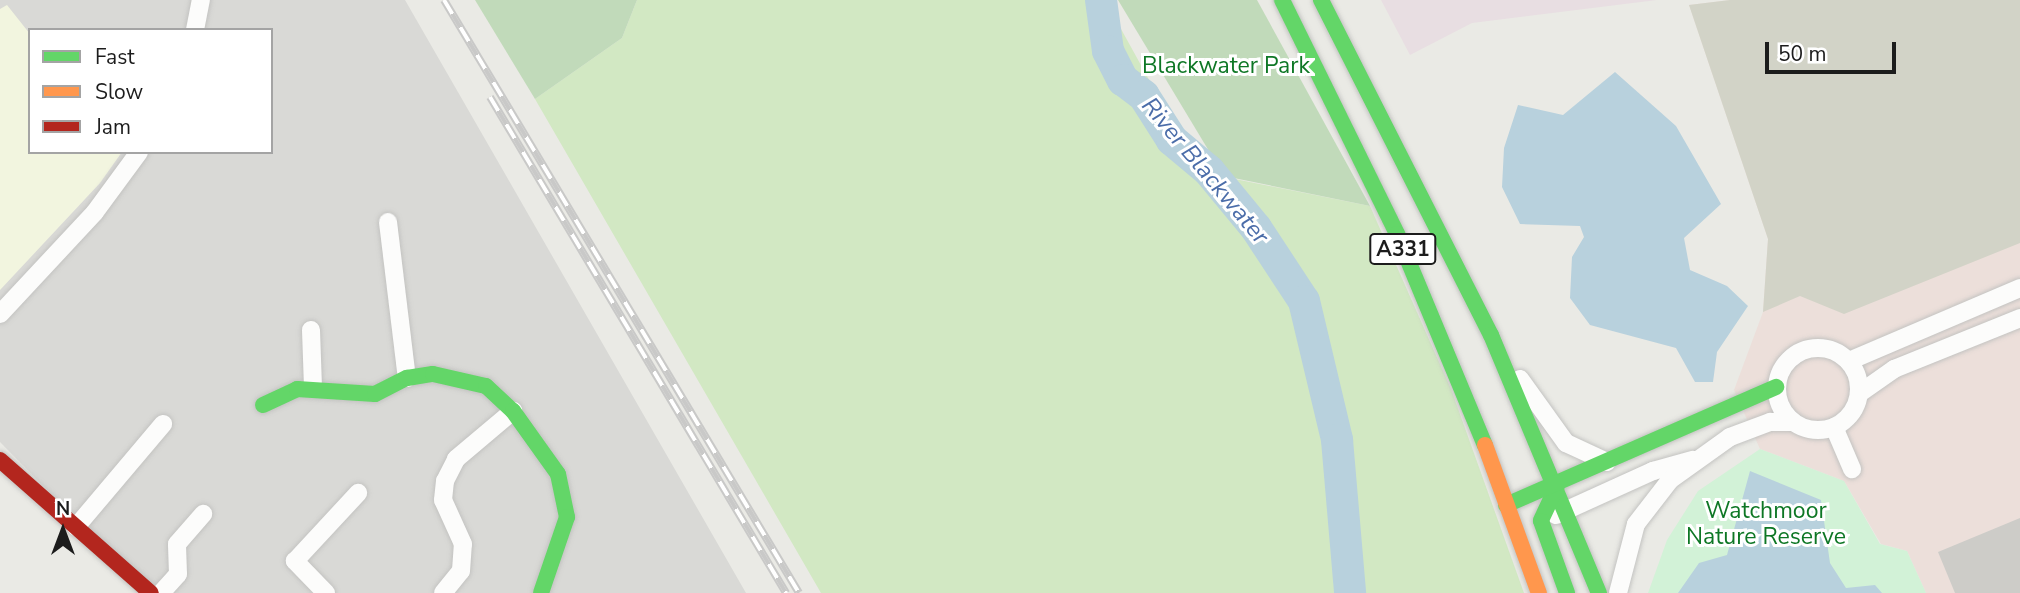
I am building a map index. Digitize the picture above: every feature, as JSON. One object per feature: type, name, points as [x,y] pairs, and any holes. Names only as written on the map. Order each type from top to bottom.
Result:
[{"type":"main road","name":"A331","points":[[1282,0],[1397,234],[1539,593]]},
{"type":"main road","name":"A331","points":[[1321,0],[1491,335],[1557,486],[1599,593]]},
{"type":"main road","points":[[263,405],[313,386],[375,394],[407,378],[433,374],[462,378],[486,386],[513,411],[558,474],[567,517],[541,593]]},
{"type":"main road","points":[[1506,505],[1557,486],[1776,387]]},
{"type":"main road","points":[[0,460],[151,593]]},
{"type":"main road","points":[[1557,486],[1541,522],[1567,593]]},
{"type":"street","points":[[195,28],[201,0]]},
{"type":"street","points":[[0,314],[95,212],[138,154]]},
{"type":"street","points":[[388,222],[407,378]]},
{"type":"street","points":[[1849,361],[2020,288]]},
{"type":"street","points":[[1860,393],[1849,361],[1825,348],[1797,352],[1780,372],[1776,387],[1779,404],[1793,422],[1806,429],[1834,427],[1850,415],[1860,393],[1894,369],[2020,318]]},
{"type":"street","points":[[311,330],[313,386]]},
{"type":"street","points":[[1491,335],[1559,436],[1576,451],[1607,462]]},
{"type":"street","points":[[443,593],[461,570],[463,544],[443,500],[445,481],[456,460],[513,411]]},
{"type":"street","points":[[1618,593],[1624,557],[1645,508],[1696,460],[1754,427],[1793,422]]},
{"type":"street","points":[[76,527],[163,424]]},
{"type":"street","points":[[1834,427],[1852,469]]},
{"type":"street","points":[[1516,531],[1567,511],[1653,471],[1696,460]]},
{"type":"street","points":[[326,593],[295,561],[358,493]]},
{"type":"street","points":[[161,593],[178,574],[177,544],[203,514]]},
{"type":"shaded area","points":[[0,0],[405,0],[746,593],[149,593],[0,442]]},
{"type":"shaded area","points":[[1381,0],[1657,0],[1472,23],[1410,55]]},
{"type":"shaded area","points":[[1730,0],[2020,0],[2020,593],[1926,593],[1907,551],[1881,544],[1844,481],[1760,449],[1734,390],[1763,312],[1768,239],[1689,5]]},
{"type":"shaded area","points":[[1730,0],[2020,0],[2020,243],[1844,314],[1800,296],[1763,312],[1768,239],[1689,5]]},
{"type":"shaded area","points":[[7,5],[28,31],[28,154],[121,154],[100,183],[0,290],[0,9]]},
{"type":"green space","points":[[475,0],[637,0],[622,38],[535,99]]},
{"type":"green space","points":[[637,0],[1105,0],[1200,172],[1370,206],[1451,389],[1524,593],[821,593],[535,99],[622,38]]},
{"type":"green space","name":"Blackwater Park","points":[[1118,0],[1257,0],[1370,206],[1224,176]]},
{"type":"green space","name":"Watchmoor Nature Reserve","points":[[1760,449],[1844,481],[1880,544],[1907,551],[1926,593],[1648,593],[1667,540],[1698,491]]},
{"type":"water","points":[[1615,72],[1676,126],[1721,204],[1684,238],[1690,270],[1727,286],[1748,306],[1717,352],[1713,382],[1695,382],[1676,348],[1590,325],[1570,298],[1572,257],[1584,237],[1580,226],[1520,224],[1502,187],[1504,148],[1518,105],[1563,115]]},
{"type":"water","points":[[1750,471],[1821,500],[1830,563],[1846,588],[1875,585],[1882,593],[1678,593],[1699,563],[1727,555]]},
{"type":"building","points":[[2020,518],[2020,593],[1955,593],[1938,552]]},
{"type":"waterway","name":"River Blackwater","points":[[1101,0],[1108,51],[1123,80],[1144,96],[1172,140],[1209,171],[1256,228],[1304,301],[1337,440],[1350,593]]},
{"type":"railway","points":[[444,0],[799,593]]},
{"type":"railway","points":[[490,97],[786,593]]},
{"type":"traffic: fast","points":[[1282,0],[1397,234],[1485,445]]},
{"type":"traffic: fast","points":[[1321,0],[1491,335],[1599,593]]},
{"type":"traffic: fast","points":[[263,405],[297,389],[375,394],[407,378],[433,374],[486,386],[513,411],[558,474],[567,517],[541,593]]},
{"type":"traffic: fast","points":[[1506,505],[1776,387]]},
{"type":"traffic: fast","points":[[1557,486],[1541,521],[1567,593]]},
{"type":"traffic: slow","points":[[1485,445],[1539,593]]},
{"type":"traffic: jam","points":[[0,460],[151,593]]}]
